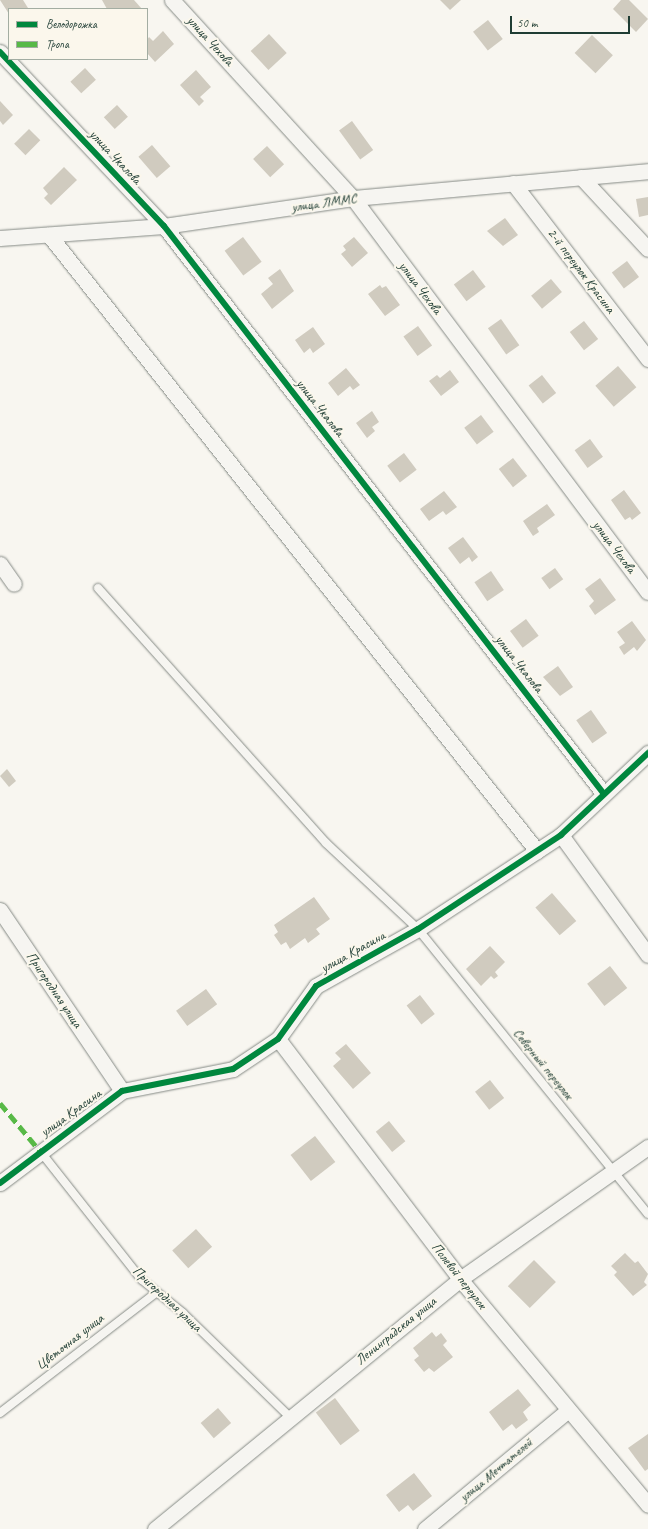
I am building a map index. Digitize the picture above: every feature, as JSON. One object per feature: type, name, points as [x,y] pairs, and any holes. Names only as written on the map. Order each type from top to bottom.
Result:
[{"type":"street","name":"улица Чехова","points":[[172,0],[353,198],[648,592]]},
{"type":"street","name":"улица Чкалова","points":[[0,52],[164,226],[604,794]]},
{"type":"street","name":"улица ЛММС","points":[[0,238],[164,226],[353,198],[648,171]]},
{"type":"street","points":[[581,177],[648,249]]},
{"type":"street","name":"2-й переулок Красина","points":[[513,183],[648,359]]},
{"type":"street","points":[[49,235],[536,851]]},
{"type":"street","points":[[0,564],[14,584]]},
{"type":"street","name":"улица Красина","points":[[0,1183],[40,1151],[122,1091],[233,1069],[278,1040],[316,986],[418,929],[561,835],[648,753]]},
{"type":"street","points":[[561,835],[648,955]]},
{"type":"street","name":"Пригородная улица","points":[[0,910],[122,1091]]},
{"type":"street","name":"Полевой переулок","points":[[278,1040],[460,1279],[567,1411],[648,1505]]},
{"type":"street","name":"Ленинградская улица","points":[[155,1529],[460,1279],[648,1147]]},
{"type":"street","name":"улица Мечтателей","points":[[425,1529],[567,1411]]},
{"type":"lane","name":"Северный переулок","points":[[98,588],[326,843],[418,929],[648,1214]]},
{"type":"lane","name":"Пригородная улица","points":[[40,1151],[142,1280],[157,1292],[291,1418]]},
{"type":"lane","name":"Цветочная улица","points":[[0,1414],[157,1292]]},
{"type":"building","points":[[0,0],[23,0],[28,8],[8,8],[8,12]]},
{"type":"building","points":[[102,0],[134,0],[141,8],[106,8]]},
{"type":"building","points":[[440,0],[461,0],[450,10]]},
{"type":"building","points":[[621,0],[629,0],[648,19],[636,32],[613,9]]},
{"type":"building","points":[[488,20],[503,39],[488,51],[473,32]]},
{"type":"building","points":[[163,31],[174,44],[155,62],[148,54],[149,37],[153,41]]},
{"type":"building","points":[[269,34],[287,53],[268,70],[251,51]]},
{"type":"building","points":[[592,35],[613,55],[595,73],[575,53]]},
{"type":"building","points":[[85,68],[96,80],[81,93],[70,82]]},
{"type":"building","points":[[196,70],[211,87],[200,97],[204,101],[199,106],[180,85]]},
{"type":"building","points":[[0,101],[13,115],[3,125],[0,121]]},
{"type":"building","points":[[117,105],[128,117],[115,129],[104,117]]},
{"type":"building","points":[[352,121],[373,150],[360,160],[339,130]]},
{"type":"building","points":[[29,129],[40,140],[25,155],[14,144]]},
{"type":"building","points":[[152,145],[170,166],[157,178],[138,157]]},
{"type":"building","points":[[267,146],[284,164],[270,177],[253,159]]},
{"type":"building","points":[[64,167],[77,180],[51,205],[44,198],[48,194],[43,188]]},
{"type":"building","points":[[648,197],[648,215],[639,217],[636,199]]},
{"type":"building","points":[[505,218],[518,235],[503,246],[487,231]]},
{"type":"building","points":[[243,237],[262,262],[243,276],[225,251]]},
{"type":"building","points":[[354,237],[368,253],[352,267],[341,254],[346,250],[343,246]]},
{"type":"building","points":[[627,261],[639,277],[624,288],[612,272]]},
{"type":"building","points":[[280,269],[294,291],[272,309],[261,294],[273,284],[268,278]]},
{"type":"building","points":[[473,270],[486,287],[466,301],[454,284]]},
{"type":"building","points":[[551,279],[562,292],[542,309],[531,296]]},
{"type":"building","points":[[380,285],[382,288],[386,286],[400,305],[385,316],[368,294]]},
{"type":"building","points":[[501,319],[519,345],[506,354],[488,328]]},
{"type":"building","points":[[584,321],[598,339],[584,350],[570,332]]},
{"type":"building","points":[[418,326],[432,345],[418,356],[403,337]]},
{"type":"building","points":[[313,327],[325,344],[313,353],[310,348],[304,353],[295,340]]},
{"type":"building","points":[[618,366],[636,387],[614,407],[595,386]]},
{"type":"building","points":[[346,368],[360,385],[353,390],[350,386],[338,396],[328,383]]},
{"type":"building","points":[[450,370],[459,382],[441,396],[429,381],[437,375],[440,378]]},
{"type":"building","points":[[542,375],[556,393],[543,404],[529,385]]},
{"type":"building","points":[[372,411],[379,422],[372,427],[375,431],[367,438],[356,423]]},
{"type":"building","points":[[481,415],[494,432],[477,444],[464,428]]},
{"type":"building","points":[[590,439],[603,457],[588,468],[575,450]]},
{"type":"building","points":[[404,453],[417,470],[400,482],[387,466]]},
{"type":"building","points":[[513,458],[527,476],[513,487],[499,469]]},
{"type":"building","points":[[624,490],[641,513],[632,520],[630,517],[625,520],[611,500]]},
{"type":"building","points":[[444,491],[457,507],[446,515],[443,511],[429,521],[420,509]]},
{"type":"building","points":[[547,504],[555,515],[537,528],[539,532],[533,536],[523,521]]},
{"type":"building","points":[[463,537],[478,557],[472,562],[469,557],[460,564],[448,548]]},
{"type":"building","points":[[555,568],[563,579],[549,589],[541,578]]},
{"type":"building","points":[[491,571],[504,590],[487,601],[474,582]]},
{"type":"building","points":[[600,578],[616,600],[595,615],[589,606],[594,601],[585,589]]},
{"type":"building","points":[[526,619],[539,636],[523,648],[510,631]]},
{"type":"building","points":[[632,621],[646,640],[637,651],[634,647],[624,655],[619,647],[625,643],[617,632]]},
{"type":"building","points":[[558,666],[573,687],[560,696],[543,677]]},
{"type":"building","points":[[591,710],[607,733],[592,743],[576,720]]},
{"type":"building","points":[[7,769],[16,781],[9,787],[0,776]]},
{"type":"building","points":[[552,893],[576,921],[560,935],[535,907]]},
{"type":"building","points":[[314,897],[330,919],[316,929],[320,934],[308,943],[305,938],[290,949],[286,942],[281,945],[274,935],[278,932],[274,925]]},
{"type":"building","points":[[490,946],[505,962],[495,972],[498,976],[494,979],[491,976],[481,986],[466,969]]},
{"type":"building","points":[[610,966],[627,988],[604,1006],[587,984]]},
{"type":"building","points":[[206,989],[217,1004],[187,1026],[176,1011]]},
{"type":"building","points":[[420,995],[435,1014],[421,1024],[407,1005]]},
{"type":"building","points":[[346,1044],[371,1073],[353,1089],[333,1066],[341,1059],[335,1053]]},
{"type":"building","points":[[490,1080],[504,1098],[489,1110],[475,1092]]},
{"type":"building","points":[[389,1121],[405,1141],[392,1152],[376,1132]]},
{"type":"building","points":[[315,1136],[335,1162],[311,1181],[291,1155]]},
{"type":"building","points":[[196,1229],[212,1247],[188,1268],[172,1250]]},
{"type":"building","points":[[625,1253],[635,1263],[638,1261],[648,1274],[644,1282],[647,1285],[633,1296],[614,1275],[617,1272],[611,1266]]},
{"type":"building","points":[[534,1260],[556,1282],[530,1308],[508,1286]]},
{"type":"building","points":[[432,1332],[436,1337],[441,1333],[447,1341],[443,1345],[453,1357],[434,1372],[429,1368],[424,1372],[414,1360],[419,1356],[413,1348]]},
{"type":"building","points":[[518,1389],[531,1405],[523,1412],[528,1420],[516,1429],[512,1424],[503,1431],[489,1412]]},
{"type":"building","points":[[335,1398],[360,1431],[341,1445],[316,1412]]},
{"type":"building","points":[[218,1408],[231,1423],[214,1438],[201,1423]]},
{"type":"building","points":[[648,1434],[648,1469],[645,1471],[628,1448]]},
{"type":"building","points":[[414,1473],[432,1496],[413,1511],[408,1505],[399,1512],[386,1495]]},
{"type":"marked path","points":[[0,1103],[40,1151]]},
{"type":"cycle path","points":[[0,52],[164,226],[604,794]]},
{"type":"cycle path","points":[[0,1183],[122,1091],[233,1069],[278,1039],[316,986],[418,929],[561,835],[648,753]]}]
